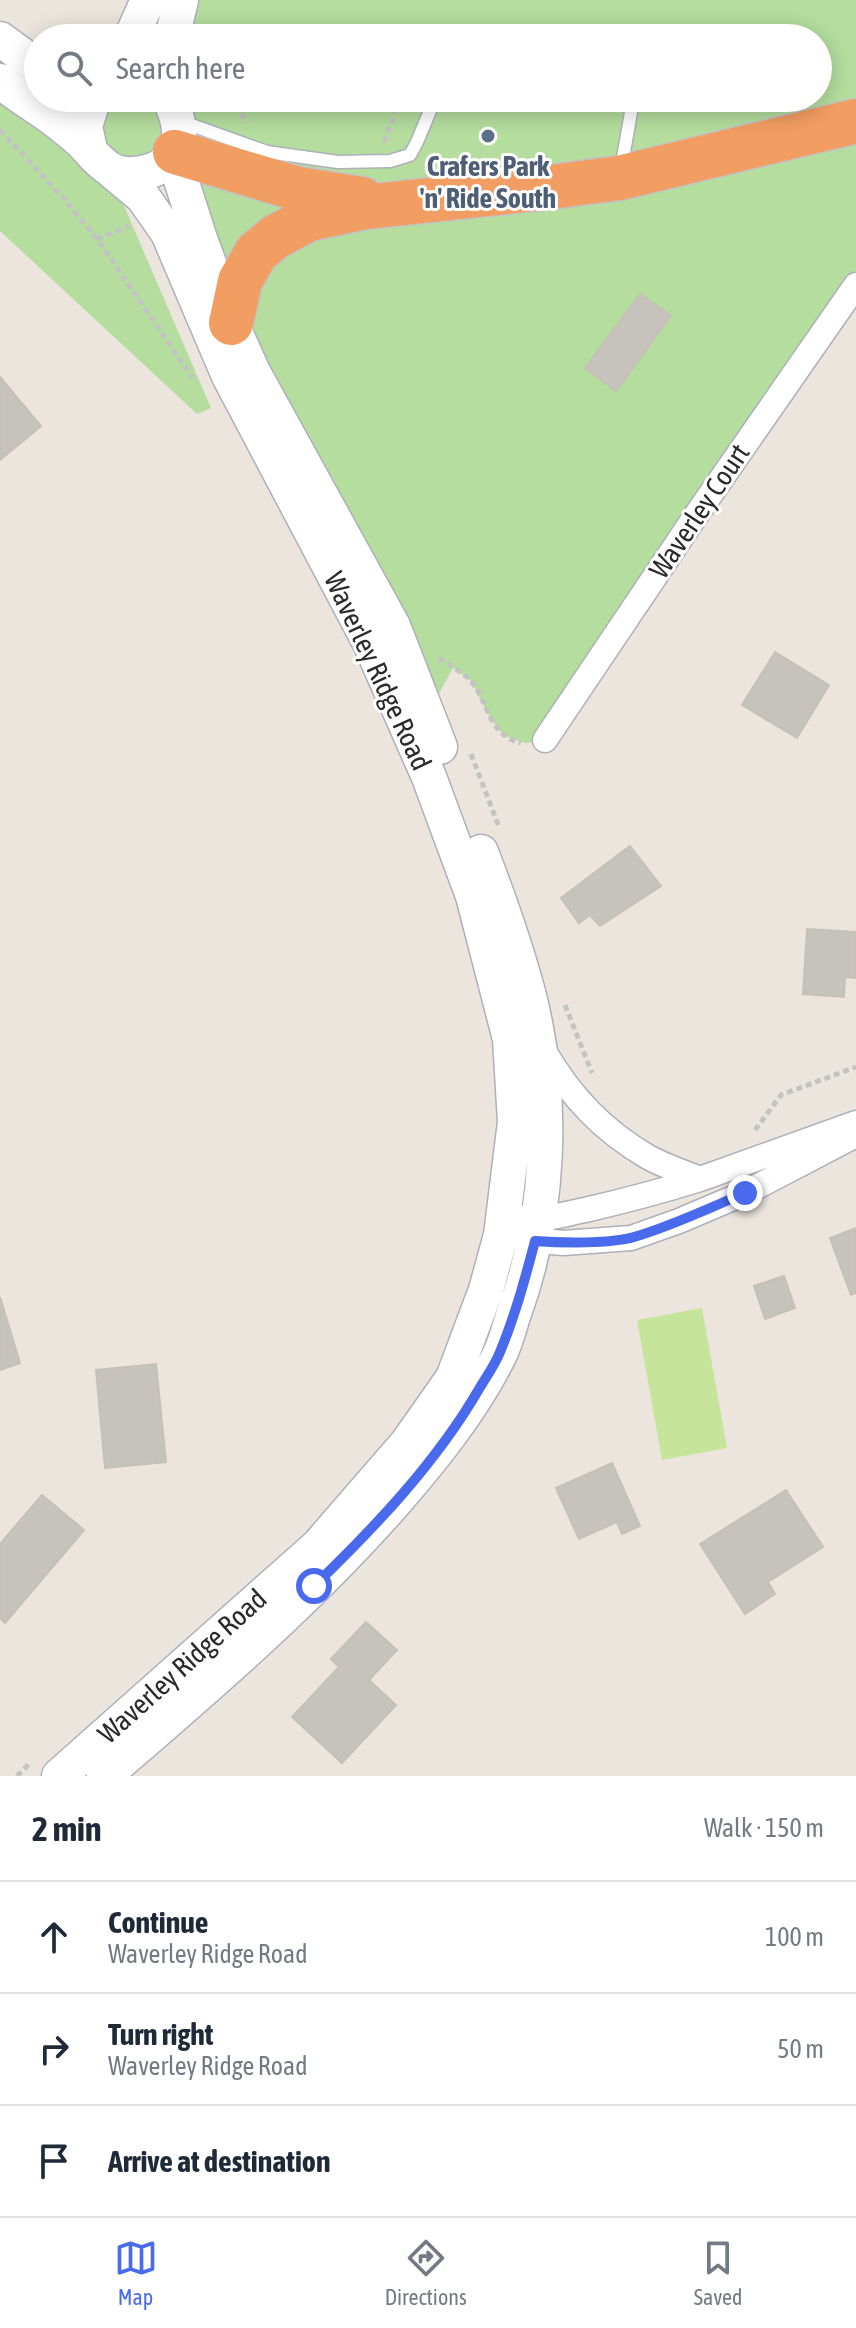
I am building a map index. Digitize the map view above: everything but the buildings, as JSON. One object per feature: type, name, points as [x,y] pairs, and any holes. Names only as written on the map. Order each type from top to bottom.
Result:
[{"type":"highway","points":[[231,323],[245,270],[256,253],[275,237],[322,215],[365,207],[619,178],[856,121]]},
{"type":"highway","points":[[174,132],[298,189],[346,198],[416,201]]},
{"type":"main road","points":[[137,24],[148,0]]},
{"type":"main road","points":[[175,24],[181,0]]},
{"type":"main road","points":[[0,39],[24,57]]},
{"type":"main road","name":"Waverley Ridge Road","points":[[0,81],[24,99]]},
{"type":"main road","name":"Waverley Ridge Road","points":[[42,112],[143,197],[161,220],[175,246],[229,376],[370,643],[434,792],[473,896],[510,1039],[515,1122],[503,1225],[486,1290],[453,1378],[408,1442],[318,1546],[47,1767]]},
{"type":"main road","points":[[89,112],[86,134],[101,161],[128,174],[150,171],[166,163],[174,132]]},
{"type":"main road","name":"Waverley Ridge Road","points":[[104,1776],[266,1634],[354,1548],[421,1472],[464,1414],[499,1355],[522,1294],[536,1230],[545,1154],[543,1094],[529,996],[498,898],[393,626],[253,372],[231,323],[200,239],[174,132]]},
{"type":"street","name":"Waverley Court","points":[[545,740],[856,285]]},
{"type":"street","name":"Waverley Ridge Road","points":[[536,1038],[558,1076],[604,1128],[651,1159],[700,1179]]},
{"type":"street","points":[[536,1230],[700,1179],[856,1123]]},
{"type":"street","points":[[503,1225],[536,1230],[563,1243],[631,1238],[745,1193],[856,1135]]},
{"type":"lane","points":[[174,132],[267,152],[338,162],[390,161],[410,155],[430,112]]},
{"type":"lane","points":[[619,178],[631,112]]},
{"type":"path","points":[[239,112],[250,125]]},
{"type":"path","points":[[374,143],[385,141],[396,112]]},
{"type":"path","points":[[0,130],[97,239],[187,367]]},
{"type":"path","points":[[97,239],[140,221]]},
{"type":"path","points":[[439,658],[471,681],[489,716],[504,736],[525,743],[545,740]]},
{"type":"path","points":[[726,1169],[781,1095],[856,1067]]},
{"type":"path","points":[[17,1776],[47,1767]]},
{"type":"green space","points":[[148,0],[856,0],[856,285],[545,740],[525,743],[504,736],[489,716],[471,681],[453,668],[427,715],[253,372],[173,156],[109,171],[211,408],[197,414],[0,231],[0,39],[24,57],[24,112],[832,112],[832,24],[137,24]]},
{"type":"green space","points":[[702,1308],[727,1448],[662,1460],[637,1320]]},
{"type":"place","name":"Crafers Park 'n' Ride South","points":[[488,136]]},
{"type":"route","points":[[314,1586],[354,1548],[421,1472],[464,1414],[499,1355],[522,1294],[535,1241],[563,1243],[631,1238],[745,1193]]}]
